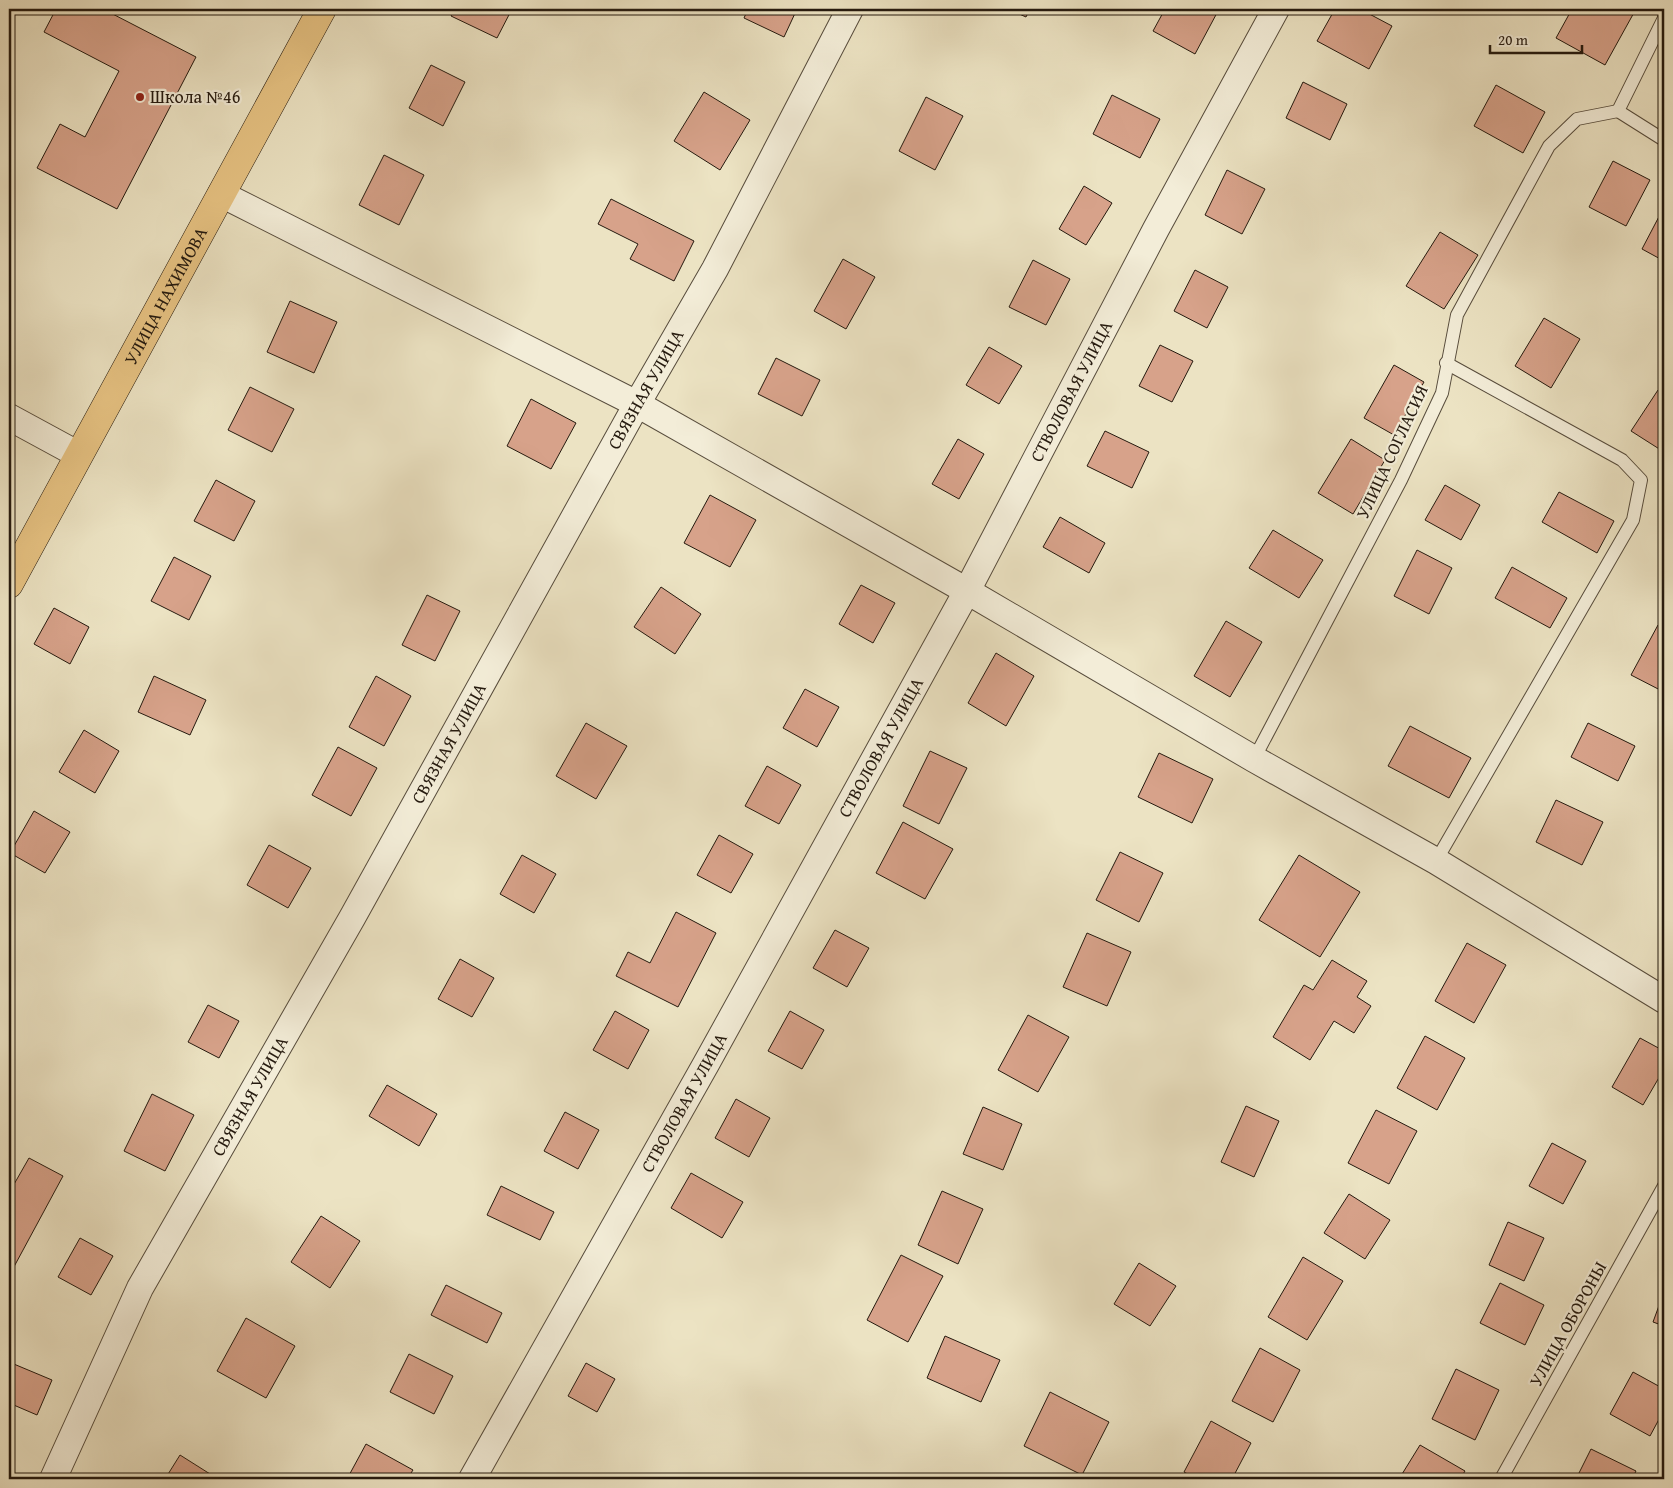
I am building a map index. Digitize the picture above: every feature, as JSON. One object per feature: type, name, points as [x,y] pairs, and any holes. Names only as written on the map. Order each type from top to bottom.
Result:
[{"type":"main road","name":"УЛИЦА НАХИМОВА","points":[[9,584],[322,9]]},
{"type":"street","name":"СВЯЗНАЯ УЛИЦА","points":[[53,1479],[140,1288],[352,918],[637,404],[716,269],[850,9]]},
{"type":"street","name":"СТВОЛОВАЯ УЛИЦА","points":[[472,1479],[706,1064],[967,592],[1156,229],[1276,9]]},
{"type":"street","points":[[222,194],[637,404],[967,592],[1254,759],[1436,861],[1664,1000]]},
{"type":"street","points":[[9,416],[79,456]]},
{"type":"lane","points":[[1664,18],[1618,111],[1664,140]]},
{"type":"lane","name":"УЛИЦА СОГЛАСИЯ","points":[[1254,759],[1401,480],[1442,393],[1446,363],[1457,315],[1549,146],[1577,119],[1618,111]]},
{"type":"lane","points":[[1436,861],[1633,520],[1641,480],[1622,460],[1446,363]]},
{"type":"lane","name":"УЛИЦА ОБОРОНЫ","points":[[1501,1479],[1664,1186]]},
{"type":"building","name":"Школа №46","points":[[56,9],[103,9],[196,57],[117,209],[37,168],[60,124],[85,137],[119,71],[44,32]]},
{"type":"building","points":[[455,9],[512,9],[497,38],[451,16]]},
{"type":"building","points":[[748,9],[797,9],[784,37],[744,18]]},
{"type":"building","points":[[1008,9],[1030,9],[1026,17]]},
{"type":"building","points":[[1165,9],[1215,9],[1218,11],[1195,54],[1153,31]]},
{"type":"building","points":[[1335,9],[1360,9],[1392,26],[1369,69],[1317,41]]},
{"type":"building","points":[[1572,9],[1636,9],[1605,65],[1556,38]]},
{"type":"building","points":[[431,65],[465,82],[443,126],[409,108]]},
{"type":"building","points":[[1303,82],[1347,104],[1330,140],[1286,118]]},
{"type":"building","points":[[1496,85],[1545,112],[1523,153],[1474,126]]},
{"type":"building","points":[[704,92],[750,120],[720,170],[674,141]]},
{"type":"building","points":[[1112,95],[1160,119],[1140,158],[1093,134]]},
{"type":"building","points":[[926,97],[963,116],[935,170],[899,151]]},
{"type":"building","points":[[384,155],[424,175],[399,225],[359,205]]},
{"type":"building","points":[[1613,161],[1650,180],[1626,226],[1589,207]]},
{"type":"building","points":[[1227,170],[1265,189],[1242,234],[1205,215]]},
{"type":"building","points":[[1084,186],[1112,203],[1086,245],[1059,229]]},
{"type":"building","points":[[611,199],[694,241],[674,281],[630,259],[638,244],[598,224]]},
{"type":"building","points":[[1664,207],[1664,261],[1642,249]]},
{"type":"building","points":[[1440,232],[1478,255],[1444,309],[1406,286]]},
{"type":"building","points":[[843,259],[875,277],[846,329],[814,311]]},
{"type":"building","points":[[1033,260],[1070,279],[1046,325],[1009,307]]},
{"type":"building","points":[[1195,270],[1228,287],[1207,328],[1174,311]]},
{"type":"building","points":[[290,301],[337,322],[314,373],[267,352]]},
{"type":"building","points":[[1544,318],[1580,339],[1551,388],[1515,366]]},
{"type":"building","points":[[1160,345],[1193,361],[1172,402],[1139,386]]},
{"type":"building","points":[[989,347],[1022,366],[999,404],[966,385]]},
{"type":"building","points":[[776,358],[820,380],[802,416],[758,394]]},
{"type":"building","points":[[1394,365],[1424,382],[1394,435],[1364,418]]},
{"type":"building","points":[[250,387],[294,409],[272,452],[228,430]]},
{"type":"building","points":[[1658,390],[1664,394],[1664,452],[1631,431]]},
{"type":"building","points":[[531,399],[576,423],[551,469],[507,446]]},
{"type":"building","points":[[1105,431],[1149,452],[1132,488],[1087,466]]},
{"type":"building","points":[[958,439],[984,454],[959,499],[932,484]]},
{"type":"building","points":[[1351,439],[1385,460],[1353,514],[1318,493]]},
{"type":"building","points":[[216,480],[255,501],[234,541],[194,521]]},
{"type":"building","points":[[1445,485],[1480,505],[1461,540],[1425,520]]},
{"type":"building","points":[[1559,492],[1614,521],[1597,553],[1542,522]]},
{"type":"building","points":[[710,495],[756,520],[730,567],[684,543]]},
{"type":"building","points":[[1060,517],[1105,543],[1089,573],[1043,547]]},
{"type":"building","points":[[1273,530],[1323,560],[1299,598],[1249,568]]},
{"type":"building","points":[[1417,550],[1452,568],[1429,614],[1394,596]]},
{"type":"building","points":[[174,557],[211,576],[189,620],[151,601]]},
{"type":"building","points":[[1512,567],[1567,598],[1550,628],[1495,598]]},
{"type":"building","points":[[861,585],[895,603],[873,643],[839,624]]},
{"type":"building","points":[[661,587],[701,614],[675,654],[634,627]]},
{"type":"building","points":[[427,595],[460,611],[435,661],[402,645]]},
{"type":"building","points":[[54,608],[89,627],[70,664],[34,644]]},
{"type":"building","points":[[1226,621],[1262,642],[1230,697],[1194,676]]},
{"type":"building","points":[[1658,625],[1664,629],[1664,692],[1631,675]]},
{"type":"building","points":[[996,653],[1034,676],[1006,726],[968,703]]},
{"type":"building","points":[[154,676],[206,700],[190,735],[138,712]]},
{"type":"building","points":[[376,676],[411,696],[384,746],[349,727]]},
{"type":"building","points":[[805,689],[839,707],[817,747],[783,728]]},
{"type":"building","points":[[586,723],[627,746],[596,799],[556,776]]},
{"type":"building","points":[[1588,723],[1635,746],[1618,781],[1571,757]]},
{"type":"building","points":[[1410,726],[1471,758],[1449,798],[1388,766]]},
{"type":"building","points":[[84,730],[119,751],[95,793],[59,772]]},
{"type":"building","points":[[338,747],[377,768],[351,816],[312,795]]},
{"type":"building","points":[[930,751],[967,768],[939,824],[903,806]]},
{"type":"building","points":[[1159,753],[1213,779],[1192,823],[1138,797]]},
{"type":"building","points":[[767,766],[801,785],[779,824],[745,806]]},
{"type":"building","points":[[1556,800],[1603,822],[1582,865],[1536,842]]},
{"type":"building","points":[[34,811],[70,832],[45,873],[10,853]]},
{"type":"building","points":[[903,822],[953,849],[925,899],[876,873]]},
{"type":"building","points":[[719,835],[753,854],[731,893],[697,875]]},
{"type":"building","points":[[269,845],[311,868],[288,908],[247,885]]},
{"type":"building","points":[[1120,852],[1163,873],[1139,922],[1096,900]]},
{"type":"building","points":[[522,855],[556,874],[534,913],[500,894]]},
{"type":"building","points":[[1299,855],[1360,892],[1320,957],[1259,920]]},
{"type":"building","points":[[676,912],[716,933],[678,1007],[616,976],[628,952],[650,963]]},
{"type":"building","points":[[835,930],[869,948],[847,987],[813,968]]},
{"type":"building","points":[[1087,933],[1131,952],[1107,1006],[1063,987]]},
{"type":"building","points":[[1467,943],[1506,965],[1474,1023],[1435,1001]]},
{"type":"building","points":[[460,959],[494,978],[472,1017],[438,999]]},
{"type":"building","points":[[1332,960],[1367,981],[1357,997],[1371,1006],[1354,1033],[1334,1021],[1310,1060],[1273,1037],[1304,985],[1313,990]]},
{"type":"building","points":[[208,1005],[239,1021],[219,1058],[188,1042]]},
{"type":"building","points":[[615,1011],[649,1030],[628,1069],[593,1050]]},
{"type":"building","points":[[790,1011],[824,1030],[802,1069],[768,1051]]},
{"type":"building","points":[[1028,1015],[1069,1037],[1038,1092],[998,1070]]},
{"type":"building","points":[[1425,1036],[1465,1058],[1437,1110],[1397,1088]]},
{"type":"building","points":[[1640,1038],[1664,1051],[1664,1069],[1643,1105],[1612,1087]]},
{"type":"building","points":[[387,1085],[437,1114],[419,1146],[369,1116]]},
{"type":"building","points":[[152,1094],[194,1115],[165,1171],[124,1151]]},
{"type":"building","points":[[736,1099],[770,1118],[749,1157],[715,1138]]},
{"type":"building","points":[[1246,1106],[1279,1121],[1254,1177],[1221,1162]]},
{"type":"building","points":[[983,1107],[1022,1124],[1003,1170],[963,1154]]},
{"type":"building","points":[[1376,1110],[1417,1131],[1389,1184],[1348,1163]]},
{"type":"building","points":[[565,1112],[599,1130],[578,1169],[544,1151]]},
{"type":"building","points":[[1552,1143],[1586,1161],[1563,1204],[1529,1186]]},
{"type":"building","points":[[29,1158],[63,1176],[9,1276],[9,1193]]},
{"type":"building","points":[[691,1173],[743,1202],[722,1238],[671,1208]]},
{"type":"building","points":[[501,1186],[554,1212],[540,1240],[487,1215]]},
{"type":"building","points":[[942,1191],[983,1209],[958,1264],[918,1245]]},
{"type":"building","points":[[1349,1194],[1390,1220],[1365,1259],[1324,1233]]},
{"type":"building","points":[[321,1216],[360,1241],[330,1288],[291,1262]]},
{"type":"building","points":[[1508,1222],[1544,1238],[1524,1281],[1489,1265]]},
{"type":"building","points":[[80,1238],[113,1256],[91,1295],[58,1277]]},
{"type":"building","points":[[901,1255],[943,1276],[908,1342],[867,1320]]},
{"type":"building","points":[[1303,1257],[1343,1281],[1307,1340],[1268,1317]]},
{"type":"building","points":[[1139,1263],[1176,1286],[1150,1326],[1114,1304]]},
{"type":"building","points":[[1500,1283],[1544,1305],[1525,1345],[1480,1323]]},
{"type":"building","points":[[446,1285],[502,1313],[487,1343],[431,1315]]},
{"type":"building","points":[[1664,1292],[1664,1326],[1653,1322]]},
{"type":"building","points":[[246,1318],[295,1346],[266,1398],[217,1371]]},
{"type":"building","points":[[945,1336],[1000,1360],[981,1402],[927,1378]]},
{"type":"building","points":[[1260,1348],[1300,1370],[1273,1422],[1232,1401]]},
{"type":"building","points":[[409,1354],[453,1376],[434,1414],[390,1392]]},
{"type":"building","points":[[9,1362],[52,1380],[37,1415],[9,1403]]},
{"type":"building","points":[[586,1363],[615,1379],[597,1412],[568,1396]]},
{"type":"building","points":[[1456,1369],[1499,1390],[1475,1440],[1432,1419]]},
{"type":"building","points":[[1633,1372],[1664,1389],[1664,1410],[1650,1436],[1610,1414]]},
{"type":"building","points":[[1050,1392],[1109,1422],[1082,1475],[1024,1446]]},
{"type":"building","points":[[1211,1421],[1251,1443],[1232,1479],[1197,1479],[1184,1472]]},
{"type":"building","points":[[366,1444],[413,1470],[407,1479],[347,1479]]},
{"type":"building","points":[[1420,1445],[1465,1471],[1460,1479],[1399,1479]]},
{"type":"building","points":[[1591,1449],[1636,1471],[1632,1479],[1576,1479]]},
{"type":"building","points":[[180,1455],[218,1479],[165,1479]]},
{"type":"place","name":"Школа №46","points":[[140,97]]}]
